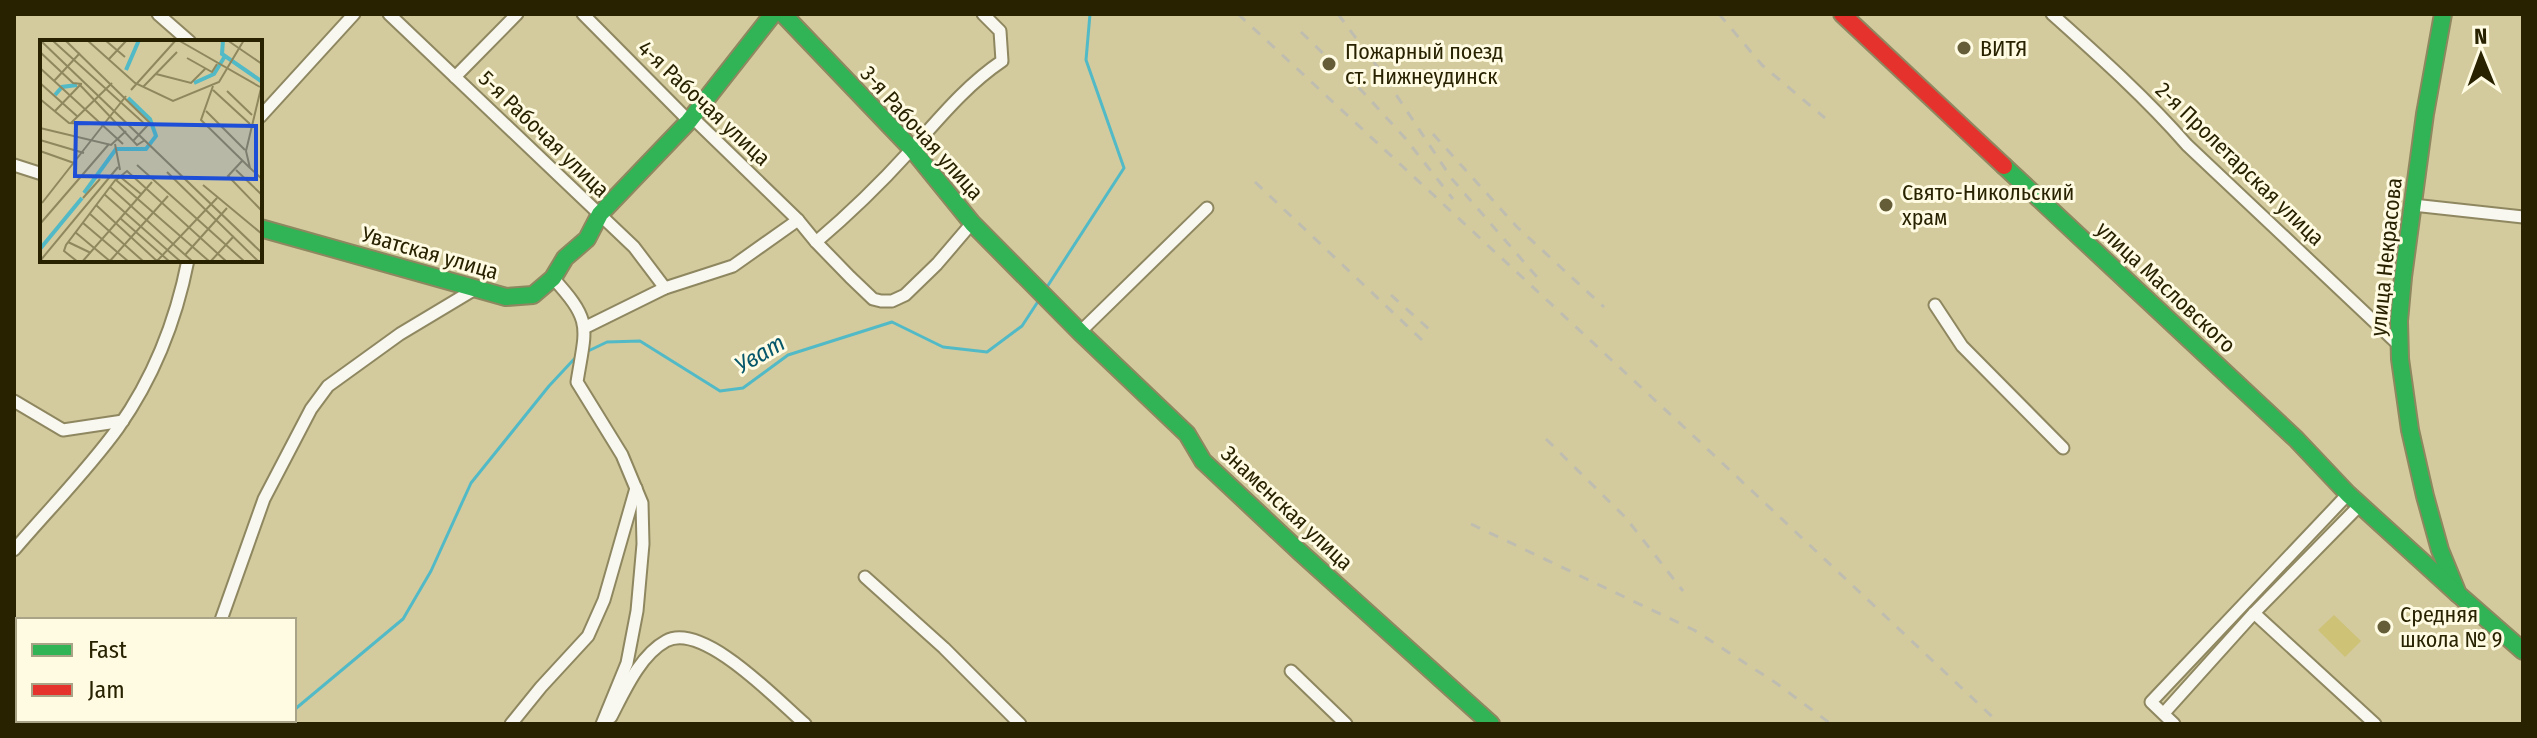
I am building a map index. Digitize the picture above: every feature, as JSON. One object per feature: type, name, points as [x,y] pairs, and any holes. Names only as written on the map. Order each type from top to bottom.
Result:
[{"type":"street","points":[[158,14],[188,40]]},
{"type":"street","points":[[262,111],[354,14]]},
{"type":"street","name":"5-я Рабочая улица","points":[[389,14],[634,247],[665,288]]},
{"type":"street","points":[[455,77],[517,14]]},
{"type":"street","name":"4-я Рабочая улица","points":[[583,14],[689,121],[697,122],[798,220],[873,299],[892,301],[905,295],[972,223]]},
{"type":"street","name":"Уватская улица","points":[[262,229],[506,297],[533,295],[553,278],[565,258],[587,239],[600,214],[689,121],[773,14]]},
{"type":"street","name":"3-я Рабочая улица","points":[[783,14],[912,149],[972,223],[1030,279]]},
{"type":"street","points":[[816,242],[861,203],[936,119],[985,72],[1002,61],[1004,53],[1000,31],[983,14]]},
{"type":"street","name":"улица Масловского","points":[[1842,14],[2296,439],[2354,500],[2523,651]]},
{"type":"street","name":"2-я Пролетарская улица","points":[[2052,14],[2399,345]]},
{"type":"street","name":"улица Некрасова","points":[[2440,550],[2410,430],[2399,345],[2402,292],[2425,114],[2443,14]]},
{"type":"street","points":[[14,165],[40,173]]},
{"type":"street","points":[[2413,205],[2523,217]]},
{"type":"street","points":[[1080,332],[1207,208]]},
{"type":"street","points":[[586,327],[665,288],[733,266],[798,220]]},
{"type":"street","points":[[14,550],[123,421],[148,379],[169,332],[180,301],[188,262]]},
{"type":"street","points":[[553,278],[576,303],[586,327],[577,382],[622,455],[642,503],[643,544],[637,611],[627,663],[602,724]]},
{"type":"street","name":"Знаменская улица","points":[[1030,279],[1080,332],[1187,434],[1203,461],[1491,724]]},
{"type":"street","points":[[222,618],[264,499],[311,409],[328,386],[400,334],[475,289]]},
{"type":"street","points":[[1935,305],[1962,346],[2063,448]]},
{"type":"street","points":[[14,401],[63,430],[123,421]]},
{"type":"street","points":[[511,724],[588,636],[604,600],[636,488]]},
{"type":"street","points":[[2164,713],[2354,500]]},
{"type":"street","points":[[2174,724],[2151,702],[2354,500]]},
{"type":"street","name":"улица Масловского","points":[[2440,550],[2458,594]]},
{"type":"street","points":[[865,577],[944,648],[1020,724]]},
{"type":"street","points":[[2254,613],[2375,724]]},
{"type":"street","points":[[608,724],[637,671],[657,647],[669,639],[681,638],[694,640],[729,659],[805,724]]},
{"type":"street","points":[[1291,671],[1346,724]]},
{"type":"shaded area","points":[[2334,615],[2361,641],[2345,657],[2318,630]]},
{"type":"waterway","name":"Уват","points":[[1045,290],[1124,168],[1086,60],[1090,14]]},
{"type":"waterway","name":"Уват","points":[[584,353],[607,342],[640,341],[720,391],[743,388],[788,355],[892,322],[943,347],[987,352],[1022,326],[1039,300]]},
{"type":"waterway","name":"Уват","points":[[296,708],[403,619],[431,571],[471,483],[577,356]]},
{"type":"railway","points":[[1238,14],[2000,724]]},
{"type":"railway","points":[[1338,14],[1379,69],[1452,179],[1543,284]]},
{"type":"railway","points":[[1719,14],[1762,65],[1825,118]]},
{"type":"railway","points":[[1301,32],[1405,138],[1453,199]]},
{"type":"railway","points":[[1433,134],[1517,227],[1604,307]]},
{"type":"railway","points":[[1255,182],[1422,340]]},
{"type":"railway","points":[[1391,295],[1431,331]]},
{"type":"railway","points":[[1546,439],[1626,518],[1683,591]]},
{"type":"railway","points":[[1471,524],[1694,630],[1776,683],[1831,724]]},
{"type":"traffic: fast","points":[[262,229],[506,297],[533,295],[553,278],[565,258],[587,239],[600,214],[689,121],[773,14]]},
{"type":"traffic: fast","points":[[783,14],[912,149],[972,223],[1187,434],[1203,461],[1491,724]]},
{"type":"traffic: fast","points":[[2443,14],[2425,114],[2403,277],[2400,359],[2410,430],[2425,496],[2440,550],[2458,594],[2523,651]]},
{"type":"traffic: fast","points":[[2004,166],[2296,439],[2348,494],[2458,594]]},
{"type":"traffic: jam","points":[[1842,14],[2004,166]]},
{"type":"place","name":"ВИТЯ","points":[[1964,48]]},
{"type":"place","name":"Пожарный поезд ст. Нижнеудинск","points":[[1329,64]]},
{"type":"place","name":"Свято-Никольский храм","points":[[1886,205]]},
{"type":"place","name":"Средняя школа № 9","points":[[2384,627]]}]
